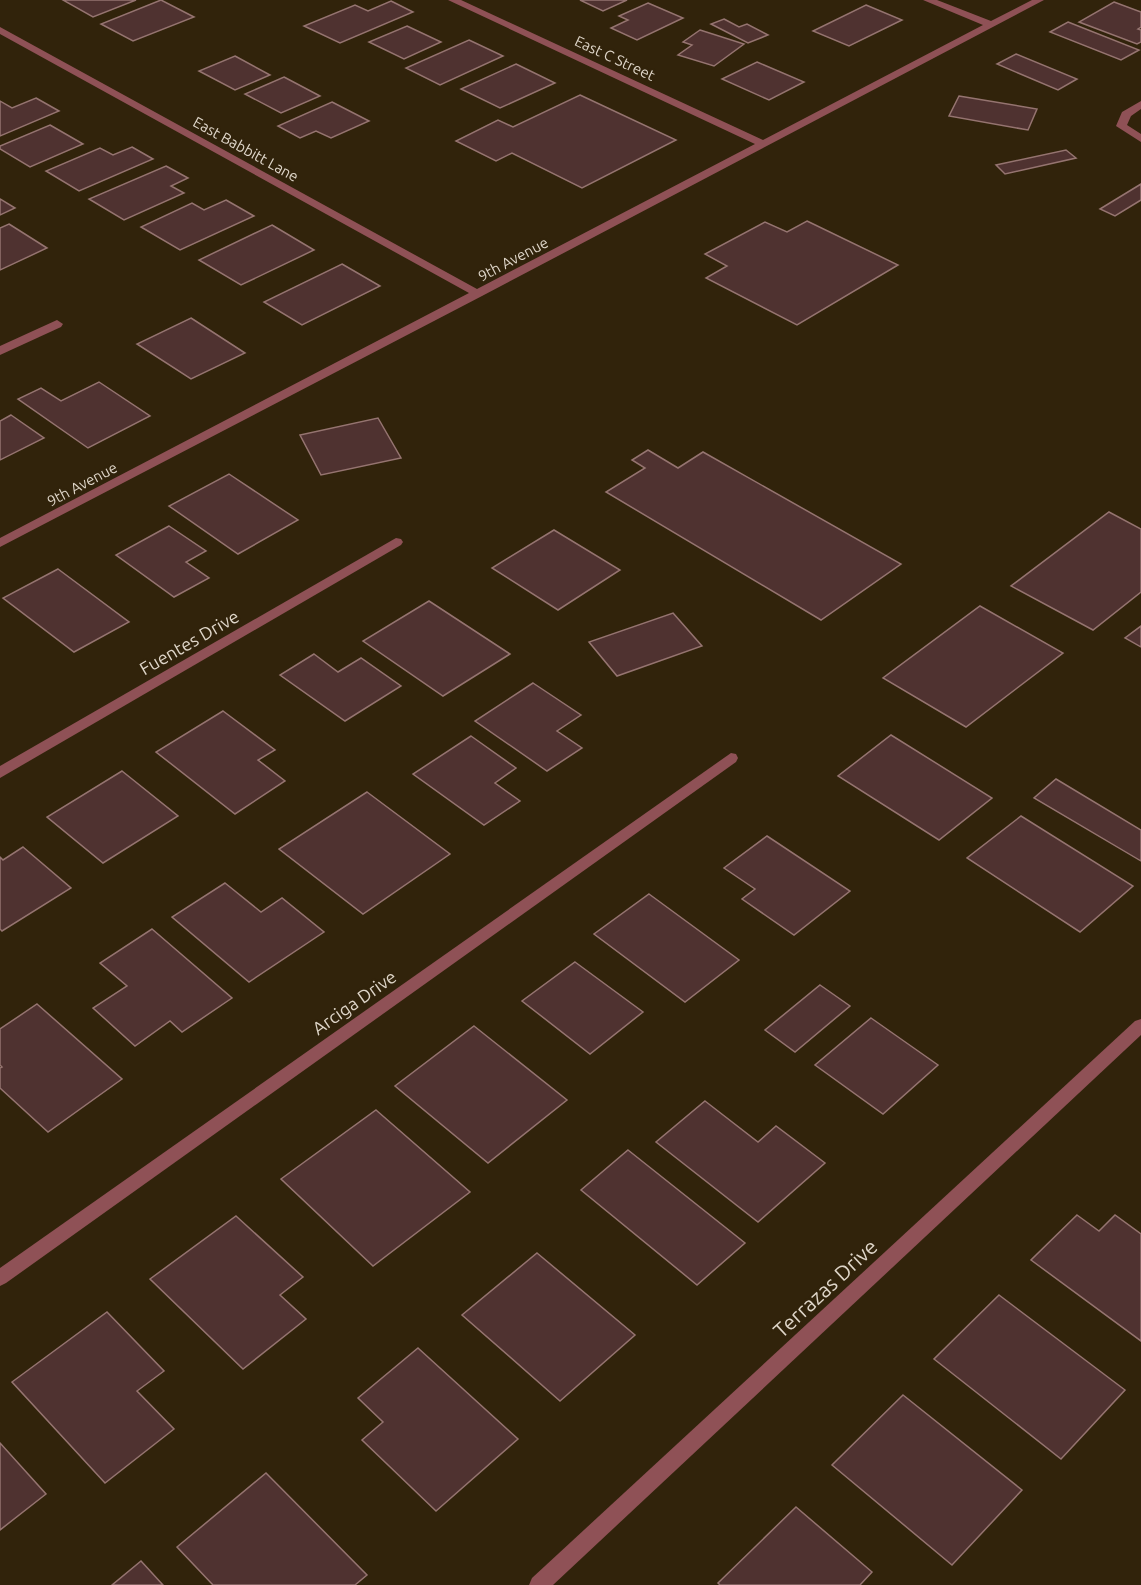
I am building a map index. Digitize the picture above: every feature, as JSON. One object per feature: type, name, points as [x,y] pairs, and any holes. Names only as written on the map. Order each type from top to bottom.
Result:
[{"type":"street","name":"East C Street","points":[[453,0],[764,144]]},
{"type":"street","points":[[928,0],[991,25]]},
{"type":"street","name":"9th Avenue","points":[[0,543],[1039,0]]},
{"type":"street","name":"East Babbitt Lane","points":[[0,30],[478,294]]},
{"type":"street","points":[[1141,104],[1126,114],[1121,126],[1141,139]]},
{"type":"street","points":[[0,351],[57,324]]},
{"type":"street","name":"Fuentes Drive","points":[[0,773],[396,542]]},
{"type":"street","name":"Arciga Drive","points":[[0,1278],[731,758]]},
{"type":"street","name":"Terrazas Drive","points":[[539,1585],[1141,1025]]},
{"type":"building","points":[[63,0],[136,0],[93,17]]},
{"type":"building","points":[[161,0],[194,17],[133,41],[101,24]]},
{"type":"building","points":[[580,0],[627,0],[603,11]]},
{"type":"building","points":[[391,1],[413,12],[340,43],[304,26],[355,5],[368,11]]},
{"type":"building","points":[[1114,2],[1141,12],[1141,27],[1138,29],[1141,30],[1141,42],[1137,44],[1079,22]]},
{"type":"building","points":[[648,3],[683,18],[637,40],[611,28],[628,20],[619,16]]},
{"type":"building","points":[[866,5],[902,20],[849,46],[813,31]]},
{"type":"building","points":[[724,19],[739,27],[747,24],[768,35],[748,43],[711,24]]},
{"type":"building","points":[[1068,22],[1139,50],[1121,60],[1050,32]]},
{"type":"building","points":[[407,26],[441,42],[404,59],[369,42]]},
{"type":"building","points":[[700,30],[744,44],[714,66],[678,55],[692,45],[683,42]]},
{"type":"building","points":[[469,40],[503,56],[440,85],[406,68]]},
{"type":"building","points":[[1016,54],[1077,79],[1058,90],[997,64]]},
{"type":"building","points":[[235,56],[270,75],[235,90],[199,71]]},
{"type":"building","points":[[757,62],[804,82],[769,100],[722,79]]},
{"type":"building","points":[[516,64],[555,83],[500,108],[461,89]]},
{"type":"building","points":[[284,77],[320,96],[281,113],[245,94]]},
{"type":"building","points":[[580,95],[676,140],[582,188],[512,153],[496,161],[456,141],[498,120],[513,127]]},
{"type":"building","points":[[959,96],[1037,109],[1028,130],[949,116]]},
{"type":"building","points":[[36,98],[59,111],[0,136],[0,101],[12,108]]},
{"type":"building","points":[[332,102],[369,121],[331,138],[316,131],[300,138],[278,126]]},
{"type":"building","points":[[50,125],[83,144],[30,167],[0,149],[0,146]]},
{"type":"building","points":[[132,147],[153,159],[79,191],[46,171],[100,148],[113,155]]},
{"type":"building","points":[[1066,150],[1076,158],[1005,174],[996,165]]},
{"type":"building","points":[[166,166],[188,178],[171,186],[184,193],[124,220],[89,199]]},
{"type":"building","points":[[1141,184],[1141,200],[1115,216],[1100,209]]},
{"type":"building","points":[[0,199],[15,208],[0,215]]},
{"type":"building","points":[[226,200],[254,216],[180,250],[141,227],[192,203],[204,210]]},
{"type":"building","points":[[807,221],[898,265],[797,325],[706,278],[727,266],[705,254],[765,222],[787,232]]},
{"type":"building","points":[[9,224],[47,248],[0,270],[0,228]]},
{"type":"building","points":[[272,225],[314,250],[241,285],[199,260]]},
{"type":"building","points":[[342,264],[380,286],[302,325],[264,302]]},
{"type":"building","points":[[191,318],[245,353],[191,379],[137,344]]},
{"type":"building","points":[[99,382],[150,416],[88,448],[18,399],[41,388],[61,401]]},
{"type":"building","points":[[11,415],[44,438],[0,460],[0,421]]},
{"type":"building","points":[[378,418],[401,458],[321,475],[300,435]]},
{"type":"building","points":[[648,450],[678,468],[703,452],[901,564],[821,620],[606,492],[645,468],[632,460]]},
{"type":"building","points":[[229,474],[298,520],[238,554],[169,506]]},
{"type":"building","points":[[1109,512],[1141,529],[1141,592],[1093,630],[1011,586]]},
{"type":"building","points":[[169,526],[206,551],[186,562],[209,578],[174,597],[116,555]]},
{"type":"building","points":[[554,530],[620,570],[558,610],[492,568]]},
{"type":"building","points":[[58,569],[129,622],[74,652],[3,598]]},
{"type":"building","points":[[429,601],[510,654],[443,696],[363,641]]},
{"type":"building","points":[[980,606],[1063,653],[966,727],[883,678]]},
{"type":"building","points":[[673,613],[702,646],[617,676],[589,642]]},
{"type":"building","points":[[1141,626],[1141,647],[1125,638]]},
{"type":"building","points":[[314,654],[338,672],[361,658],[401,686],[345,721],[280,675]]},
{"type":"building","points":[[533,683],[581,715],[557,731],[582,748],[547,771],[475,721]]},
{"type":"building","points":[[223,711],[275,750],[258,760],[285,781],[235,814],[156,752]]},
{"type":"building","points":[[891,735],[992,798],[939,840],[838,776]]},
{"type":"building","points":[[471,736],[516,768],[495,783],[520,801],[484,825],[413,774]]},
{"type":"building","points":[[122,771],[178,816],[103,863],[47,817]]},
{"type":"building","points":[[1056,779],[1141,830],[1141,861],[1034,798]]},
{"type":"building","points":[[367,792],[450,854],[363,914],[279,849]]},
{"type":"building","points":[[1021,816],[1133,886],[1080,932],[967,858]]},
{"type":"building","points":[[767,836],[850,891],[794,935],[742,899],[755,889],[724,868]]},
{"type":"building","points":[[23,847],[71,888],[2,931],[0,929],[0,857],[3,860]]},
{"type":"building","points":[[225,883],[261,912],[282,898],[324,932],[249,982],[172,917]]},
{"type":"building","points":[[649,894],[739,960],[685,1002],[594,934]]},
{"type":"building","points":[[152,929],[232,998],[182,1032],[170,1021],[135,1046],[93,1008],[127,986],[100,963]]},
{"type":"building","points":[[575,962],[643,1012],[590,1054],[522,1001]]},
{"type":"building","points":[[820,985],[850,1006],[795,1052],[765,1030]]},
{"type":"building","points":[[37,1004],[122,1079],[48,1132],[0,1088],[0,1068],[2,1067],[0,1065],[0,1029]]},
{"type":"building","points":[[871,1018],[938,1065],[883,1114],[815,1065]]},
{"type":"building","points":[[474,1026],[567,1100],[488,1163],[395,1086]]},
{"type":"building","points":[[705,1101],[758,1142],[776,1126],[825,1163],[758,1222],[656,1142]]},
{"type":"building","points":[[376,1110],[470,1192],[373,1266],[281,1179]]},
{"type":"building","points":[[628,1150],[745,1243],[697,1285],[581,1190]]},
{"type":"building","points":[[1077,1215],[1099,1231],[1115,1215],[1141,1234],[1141,1341],[1031,1260]]},
{"type":"building","points":[[236,1216],[303,1277],[280,1295],[306,1319],[243,1369],[150,1279]]},
{"type":"building","points":[[537,1253],[635,1335],[560,1401],[462,1315]]},
{"type":"building","points":[[999,1295],[1125,1390],[1061,1459],[934,1359]]},
{"type":"building","points":[[107,1312],[164,1371],[137,1391],[174,1429],[105,1483],[12,1382]]},
{"type":"building","points":[[418,1348],[518,1439],[436,1511],[362,1440],[383,1422],[358,1398]]},
{"type":"building","points":[[903,1395],[1022,1490],[952,1565],[832,1465]]},
{"type":"building","points":[[0,1443],[46,1494],[0,1530]]},
{"type":"building","points":[[266,1473],[367,1575],[355,1585],[213,1585],[177,1547]]},
{"type":"building","points":[[796,1507],[872,1572],[860,1585],[720,1585],[718,1583]]},
{"type":"building","points":[[141,1561],[163,1585],[112,1585]]}]
